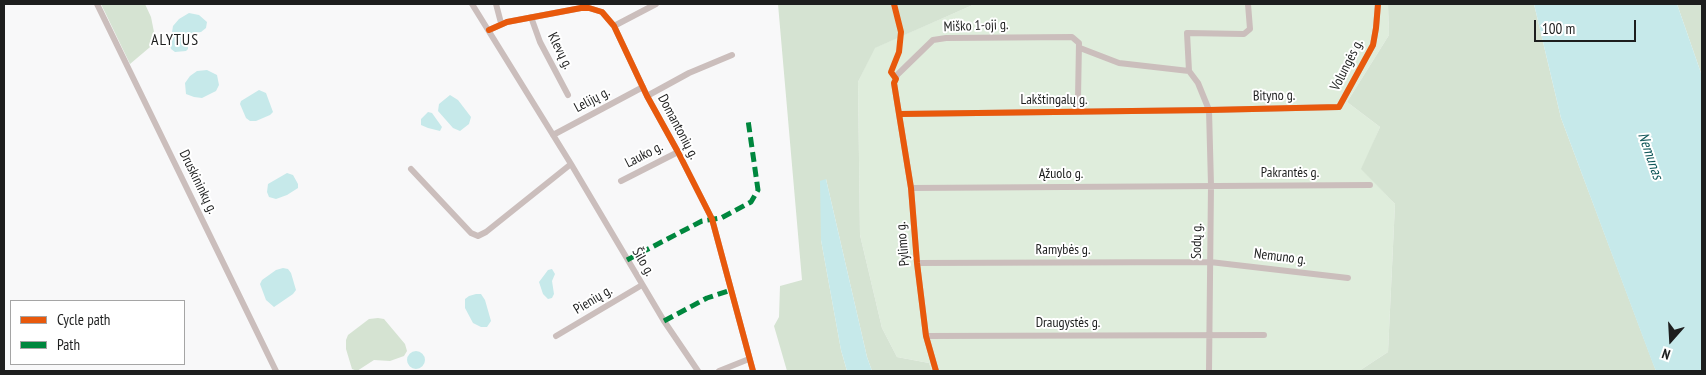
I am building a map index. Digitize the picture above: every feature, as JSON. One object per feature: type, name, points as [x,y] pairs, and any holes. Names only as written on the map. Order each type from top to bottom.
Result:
[{"type":"street","name":"Druskininkų g.","points":[[96,4],[276,371]]},
{"type":"street","name":"Šilo g.","points":[[472,4],[571,164],[642,285],[698,371]]},
{"type":"street","points":[[496,4],[501,24]]},
{"type":"street","points":[[614,26],[656,4]]},
{"type":"street","points":[[1209,110],[1198,83],[1189,71],[1187,33],[1244,34],[1250,30],[1248,4]]},
{"type":"street","name":"Volungės g.","points":[[1339,107],[1373,46],[1378,4]]},
{"type":"street","name":"Domantonių g.","points":[[489,30],[501,24],[570,6],[589,8],[602,12],[614,26],[647,96],[712,219],[752,371]]},
{"type":"street","name":"Klevų g.","points":[[531,17],[540,42],[568,95]]},
{"type":"street","name":"Miško 1-oji g.","points":[[900,114],[894,83],[898,75],[933,40],[946,38],[1072,37],[1079,44]]},
{"type":"street","points":[[1081,112],[1078,98],[1079,44],[1119,63],[1189,71]]},
{"type":"street","points":[[647,96],[689,73],[732,55]]},
{"type":"street","name":"Lelijų g.","points":[[553,136],[643,87]]},
{"type":"street","name":"Bityno g.","points":[[1209,110],[1339,107]]},
{"type":"street","name":"Lakštingalų g.","points":[[900,114],[1209,110]]},
{"type":"street","name":"Sodų g.","points":[[1209,110],[1211,185],[1209,371]]},
{"type":"street","name":"Pylimo g.","points":[[900,114],[911,188],[917,263],[926,336],[936,371]]},
{"type":"street","name":"Lauko g.","points":[[621,181],[678,152]]},
{"type":"street","points":[[411,169],[471,233],[478,236],[486,232],[571,164]]},
{"type":"street","name":"Pakrantės g.","points":[[1211,185],[1370,185]]},
{"type":"street","name":"Ąžuolo g.","points":[[911,188],[1211,185]]},
{"type":"street","name":"Ramybės g.","points":[[917,263],[1210,262]]},
{"type":"street","name":"Nemuno g.","points":[[1210,262],[1348,278]]},
{"type":"street","name":"Pienių g.","points":[[556,336],[642,285]]},
{"type":"street","name":"Draugystės g.","points":[[926,336],[1264,335]]},
{"type":"street","points":[[718,371],[749,359]]},
{"type":"green space","points":[[101,4],[145,4],[151,17],[156,42],[130,64]]},
{"type":"green space","points":[[778,4],[975,4],[875,48],[858,82],[860,235],[882,328],[897,357],[929,363],[932,371],[872,371],[867,357],[826,179],[821,240],[841,350],[847,371],[787,371],[774,326],[779,317],[780,286],[802,280]]},
{"type":"green space","points":[[975,4],[1388,4],[1389,35],[1347,102],[1380,127],[1362,169],[1395,204],[1388,352],[1359,371],[932,371],[929,363],[897,357],[882,328],[860,235],[858,82],[874,48]]},
{"type":"green space","points":[[1388,4],[1534,4],[1561,118],[1656,371],[1359,371],[1388,352],[1395,204],[1361,169],[1380,127],[1347,102],[1389,35]]},
{"type":"green space","points":[[1677,4],[1702,4],[1702,76]]},
{"type":"green space","points":[[369,319],[384,319],[405,344],[407,351],[404,356],[390,361],[374,360],[357,371],[352,369],[346,349],[348,335]]},
{"type":"water","name":"Nemunas","points":[[1534,4],[1677,4],[1702,76],[1702,371],[1656,371],[1561,118]]},
{"type":"water","points":[[189,13],[199,15],[207,22],[206,28],[201,32],[187,34],[185,38],[188,49],[175,52],[171,49],[170,45],[173,26],[179,19]]},
{"type":"water","points":[[207,70],[217,75],[219,85],[216,91],[202,98],[186,94],[185,83],[190,76],[197,71]]},
{"type":"water","points":[[259,90],[266,93],[273,112],[256,121],[250,121],[246,118],[240,104],[241,101]]},
{"type":"water","points":[[450,95],[458,100],[471,117],[469,124],[460,131],[453,128],[438,111],[439,104]]},
{"type":"water","points":[[428,112],[432,113],[442,127],[440,131],[421,125],[421,119]]},
{"type":"water","points":[[287,173],[293,175],[298,188],[276,199],[269,197],[267,192],[268,184]]},
{"type":"water","points":[[826,179],[867,357],[872,371],[847,371],[841,350],[821,240],[820,181]]},
{"type":"water","points":[[288,269],[291,273],[296,290],[274,307],[266,300],[260,284],[262,280],[276,270]]},
{"type":"water","points":[[552,269],[555,274],[552,281],[554,294],[552,298],[548,299],[543,294],[539,282],[548,270]]},
{"type":"water","points":[[481,294],[485,300],[491,321],[487,327],[481,327],[473,323],[465,308],[465,299]]},
{"type":"water","points":[[416,351],[422,354],[425,360],[422,366],[416,369],[410,366],[407,360],[410,354]]},
{"type":"marked path","points":[[627,260],[702,221],[721,218],[751,202],[758,190],[748,120]]},
{"type":"marked path","points":[[664,321],[707,298],[731,290]]},
{"type":"cycle path","points":[[894,4],[901,32],[899,52],[891,72],[896,79],[894,83],[911,188],[917,263],[926,336],[936,371]]},
{"type":"cycle path","points":[[900,114],[1339,107],[1373,45],[1378,4]]},
{"type":"cycle path","points":[[489,30],[507,22],[581,8],[602,12],[614,26],[647,96],[712,219],[753,371]]},
{"type":"district","name":"ALYTUS","points":[[175,40]]}]
